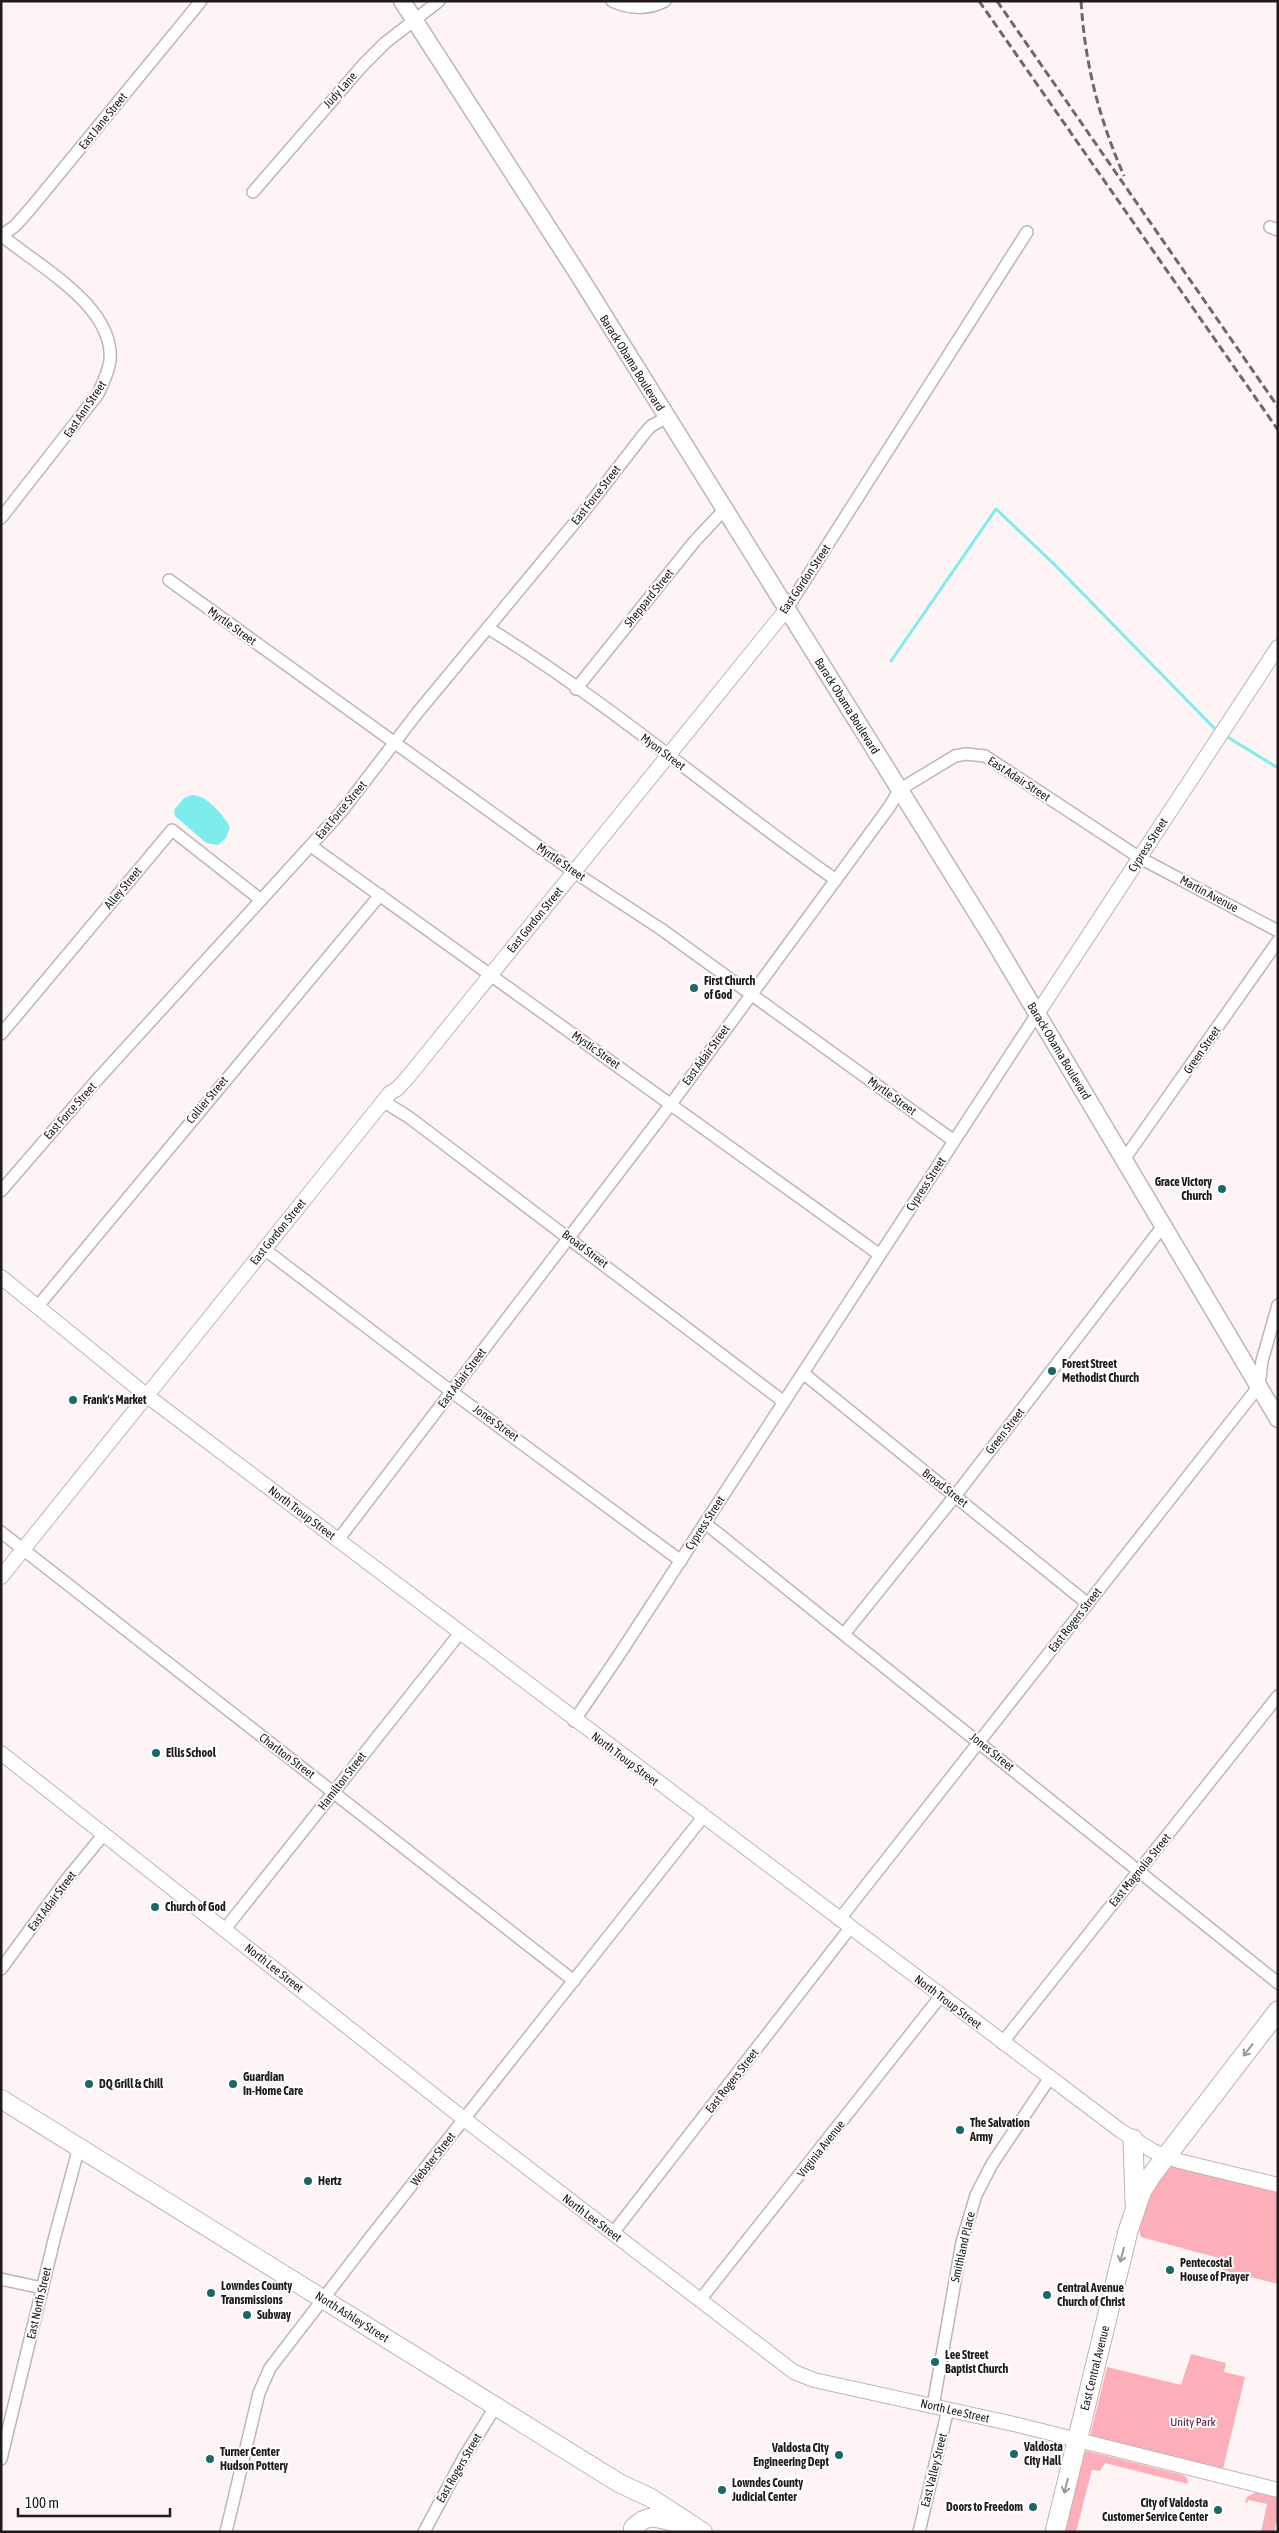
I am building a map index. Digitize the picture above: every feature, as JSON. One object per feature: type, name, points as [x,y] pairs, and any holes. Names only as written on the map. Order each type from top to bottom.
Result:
[{"type":"highway","name":"East Central Avenue","points":[[1055,2532],[1135,2208],[1142,2190],[1165,2156],[1278,2011]]},
{"type":"highway","points":[[1133,2139],[1135,2208]]},
{"type":"main road","name":"Barack Obama Boulevard","points":[[402,1],[578,274],[899,790],[1124,1158],[1278,1419]]},
{"type":"main road","name":"North Ashley Street","points":[[1,2099],[619,2483],[651,2498],[698,2529]]},
{"type":"main road","points":[[619,2483],[636,2507],[633,2530]]},
{"type":"main road","points":[[633,2530],[643,2518],[649,2517],[698,2529]]},
{"type":"street","name":"East Jane Street","points":[[1,235],[15,226],[31,208],[201,1]]},
{"type":"street","name":"Judy Lane","points":[[253,192],[333,97],[363,65],[439,1]]},
{"type":"street","points":[[612,1],[625,6],[646,8],[665,1]]},
{"type":"street","name":"East Gordon Street","points":[[1,1577],[383,1101],[408,1077],[786,610],[1027,232]]},
{"type":"street","name":"East Ann Street","points":[[1,235],[80,298],[95,313],[108,339],[110,360],[105,379],[98,394],[1,518]]},
{"type":"street","name":"East Force Street","points":[[1,1190],[96,1081],[311,846],[358,791],[394,742],[644,434],[651,426],[666,418]]},
{"type":"street","name":"Sheppard Street","points":[[576,689],[694,542],[724,510]]},
{"type":"street","name":"Myrtle Street","points":[[169,580],[574,872],[653,924],[954,1141]]},
{"type":"street","name":"Myon Street","points":[[488,628],[576,689],[836,880]]},
{"type":"street","name":"Cypress Street","points":[[574,1721],[1278,647]]},
{"type":"street","name":"East Adair Street","points":[[338,1540],[671,1104],[836,880],[899,790],[955,756],[971,754],[985,756],[1140,858]]},
{"type":"street","name":"Alley Street","points":[[1,1034],[172,830],[261,900]]},
{"type":"street","name":"Mystic Street","points":[[311,846],[880,1255]]},
{"type":"street","name":"Martin Avenue","points":[[1140,858],[1278,930]]},
{"type":"street","name":"Collier Street","points":[[38,1306],[380,896]]},
{"type":"street","name":"Green Street","points":[[1124,1158],[1278,941]]},
{"type":"street","name":"Broad Street","points":[[383,1101],[410,1118],[570,1237],[784,1402]]},
{"type":"street","name":"Green Street","points":[[844,1634],[954,1496],[1163,1226]]},
{"type":"street","name":"Jones Street","points":[[264,1248],[452,1392],[680,1561]]},
{"type":"street","name":"North Troup Street","points":[[1,1276],[146,1395],[574,1721],[1049,2079],[1133,2139],[1165,2156],[1278,2186]]},
{"type":"street","name":"East Rogers Street","points":[[839,1920],[1258,1386],[1262,1361],[1278,1305]]},
{"type":"street","name":"Broad Street","points":[[803,1373],[1088,1604]]},
{"type":"street","name":"Jones Street","points":[[705,1523],[1278,1983]]},
{"type":"street","name":"Charlton Street","points":[[1,1532],[574,1980]]},
{"type":"street","name":"Hamilton Street","points":[[225,1929],[460,1633]]},
{"type":"street","name":"East Magnolia Street","points":[[1002,2043],[1278,1696]]},
{"type":"street","name":"North Lee Street","points":[[1,1753],[464,2119],[783,2365],[803,2376],[948,2409],[1278,2490]]},
{"type":"street","name":"Webster Street","points":[[226,2532],[263,2380],[464,2119],[703,1817]]},
{"type":"street","name":"East Adair Street","points":[[1,1970],[67,1879],[104,1834]]},
{"type":"street","name":"East Rogers Street","points":[[613,2233],[850,1928]]},
{"type":"street","name":"Virginia Avenue","points":[[700,2300],[940,1996]]},
{"type":"street","name":"Smithland Place","points":[[932,2406],[963,2235],[976,2195],[992,2164],[1049,2079]]},
{"type":"street","name":"East North Street","points":[[1,2459],[42,2288],[79,2147]]},
{"type":"street","points":[[1,2279],[42,2288]]},
{"type":"street","name":"East Rogers Street","points":[[424,2532],[464,2457],[496,2406]]},
{"type":"street","name":"East Valley Street","points":[[919,2532],[948,2409]]},
{"type":"green space","points":[[1170,2166],[1278,2192],[1278,2284],[1223,2270],[1224,2262],[1222,2259],[1141,2237],[1140,2217],[1146,2198]]},
{"type":"green space","name":"Unity Park","points":[[1191,2354],[1226,2363],[1224,2372],[1245,2377],[1223,2469],[1090,2436],[1107,2367],[1181,2385]]},
{"type":"green space","points":[[1087,2451],[1183,2475],[1187,2478],[1188,2484],[1105,2463],[1100,2471],[1092,2470],[1076,2532],[1064,2532],[1084,2452]]},
{"type":"green space","points":[[1256,2492],[1278,2498],[1278,2515],[1274,2532],[1261,2532],[1267,2504],[1248,2500],[1245,2503],[1247,2497]]},
{"type":"water","points":[[192,795],[209,802],[230,827],[226,838],[218,845],[206,843],[175,816],[174,810],[184,798]]},
{"type":"waterway","points":[[891,661],[996,509],[1054,564],[1214,728]]},
{"type":"waterway","points":[[1229,738],[1278,768]]},
{"type":"railway","points":[[979,1],[1278,430]]},
{"type":"railway","points":[[997,1],[1278,407]]},
{"type":"railway","points":[[1081,1],[1086,47],[1100,112],[1124,176]]},
{"type":"place","name":"First Church of God","points":[[694,988]]},
{"type":"place","name":"Grace Victory Church","points":[[1222,1189]]},
{"type":"place","name":"Forest Street Methodist Church","points":[[1052,1371]]},
{"type":"place","name":"Frank's Market","points":[[73,1400]]},
{"type":"place","name":"Ellis School","points":[[156,1753]]},
{"type":"place","name":"Church of God","points":[[155,1907]]},
{"type":"place","name":"DQ Grill & Chill","points":[[89,2084]]},
{"type":"place","name":"Guardian In-Home Care","points":[[233,2084]]},
{"type":"place","name":"The Salvation Army","points":[[960,2130]]},
{"type":"place","name":"Hertz","points":[[308,2181]]},
{"type":"place","name":"Pentecostal House of Prayer","points":[[1170,2270]]},
{"type":"place","name":"Lowndes County Transmissions","points":[[211,2293]]},
{"type":"place","name":"Central Avenue Church of Christ","points":[[1047,2295]]},
{"type":"place","name":"Subway","points":[[247,2315]]},
{"type":"place","name":"Lee Street Baptist Church","points":[[935,2362]]},
{"type":"place","name":"Valdosta City Hall","points":[[1014,2454]]},
{"type":"place","name":"Valdosta City Engineering Dept","points":[[839,2455]]},
{"type":"place","name":"Turner Center Hudson Pottery","points":[[210,2459]]},
{"type":"place","name":"Lowndes County Judicial Center","points":[[722,2490]]},
{"type":"place","name":"Doors to Freedom","points":[[1033,2507]]},
{"type":"place","name":"City of Valdosta Customer Service Center","points":[[1218,2510]]}]
